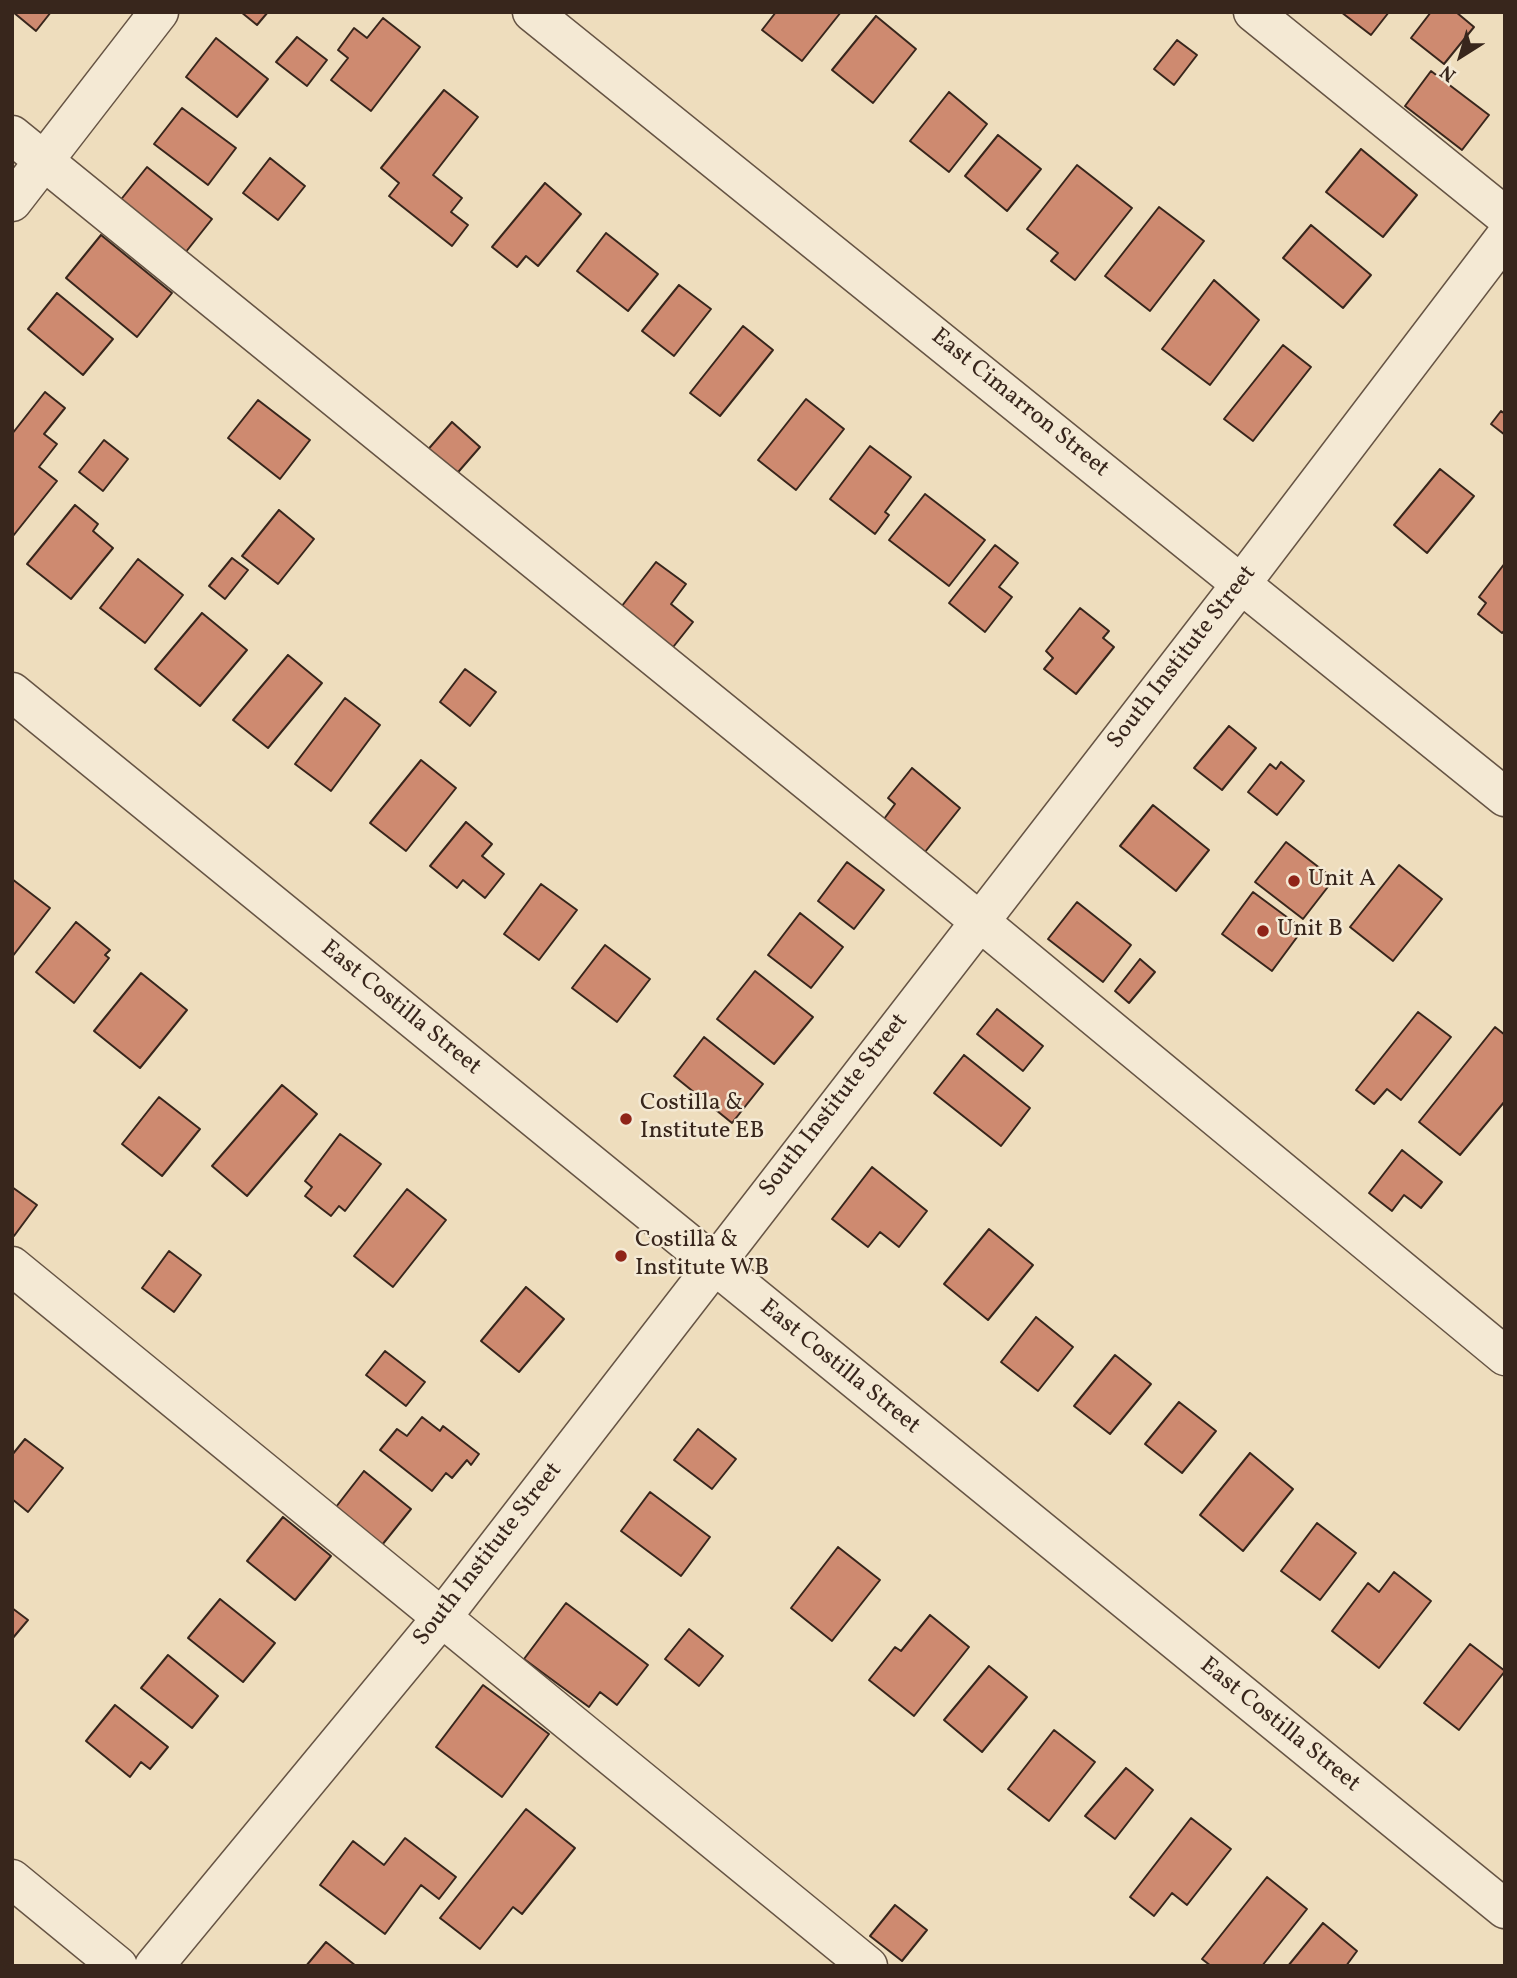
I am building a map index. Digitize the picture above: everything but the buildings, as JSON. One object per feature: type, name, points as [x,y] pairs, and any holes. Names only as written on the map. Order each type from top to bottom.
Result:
[{"type":"street","points":[[12,202],[159,12]]},
{"type":"street","name":"East Cimarron Street","points":[[532,12],[1505,797]]},
{"type":"street","points":[[1253,12],[1505,216]]},
{"type":"street","points":[[12,135],[980,921],[1157,1054],[1505,1356]]},
{"type":"street","name":"South Institute Street","points":[[154,1966],[443,1616],[1241,584],[1505,237]]},
{"type":"street","name":"East Costilla Street","points":[[12,692],[1505,1909]]},
{"type":"street","points":[[12,1266],[868,1966]]},
{"type":"street","points":[[12,1879],[118,1966]]},
{"type":"place","name":"Unit A","points":[[1294,881]]},
{"type":"place","name":"Unit B","points":[[1263,931]]},
{"type":"place","name":"Costilla & Institute EB","points":[[626,1119]]},
{"type":"place","name":"Costilla & Institute WB","points":[[621,1256]]}]
